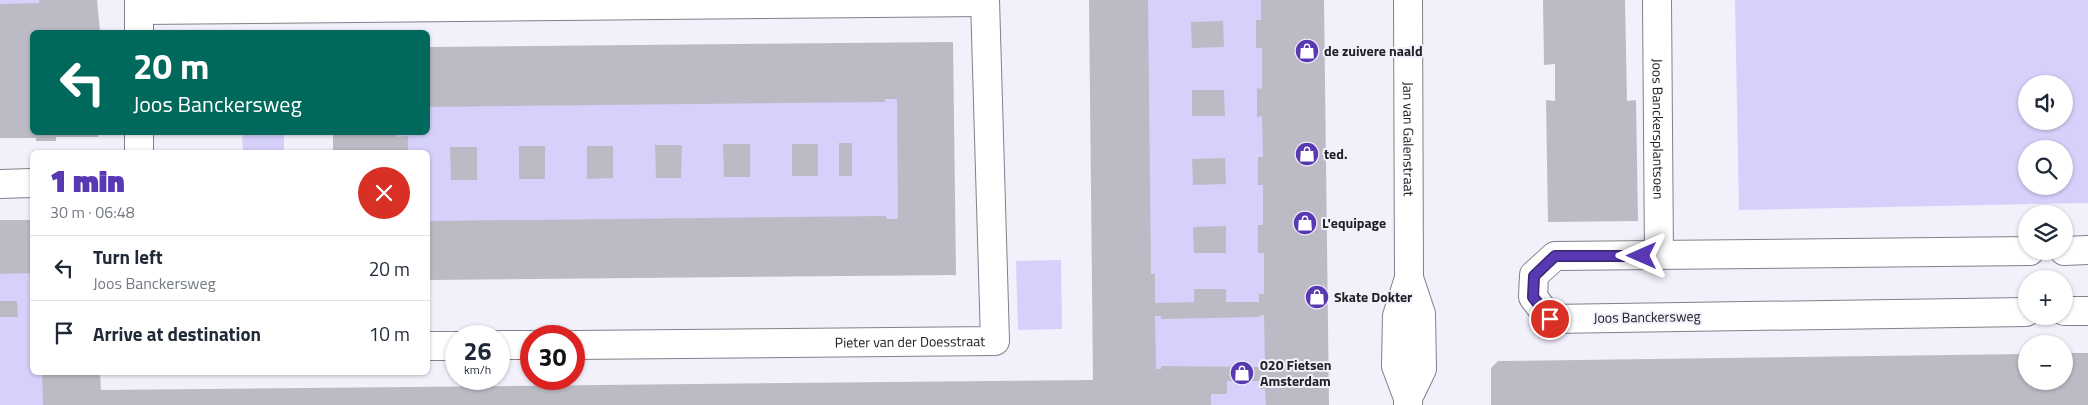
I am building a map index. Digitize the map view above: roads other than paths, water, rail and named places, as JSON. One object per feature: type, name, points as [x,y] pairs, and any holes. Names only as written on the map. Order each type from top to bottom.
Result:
[{"type":"street","name":"Jan van Galenstraat","points":[[1408,0],[1409,278],[1397,316],[1396,366],[1408,402]]},
{"type":"street","name":"Joos Banckersplantsoen","points":[[1657,0],[1659,256]]},
{"type":"street","points":[[139,14],[985,1]]},
{"type":"street","name":"Pieter van der Doesstraat","points":[[585,345],[995,341],[985,1]]},
{"type":"street","points":[[139,135],[139,150]]},
{"type":"street","points":[[0,184],[30,183]]},
{"type":"street","points":[[2073,251],[2088,250]]},
{"type":"street","name":"Joos Banckersweg","points":[[2018,251],[1555,256],[1534,276],[1533,297],[1550,319],[2018,312]]},
{"type":"street","points":[[2073,311],[2088,311]]},
{"type":"street","points":[[430,346],[445,346]]},
{"type":"place","name":"de zuivere naald","points":[[1307,51]]},
{"type":"place","name":"ted.","points":[[1307,154]]},
{"type":"place","name":"L'equipage","points":[[1305,223]]},
{"type":"place","name":"Skate Dokter","points":[[1317,297]]},
{"type":"place","name":"020 Fietsen Amsterdam","points":[[1242,373]]}]
